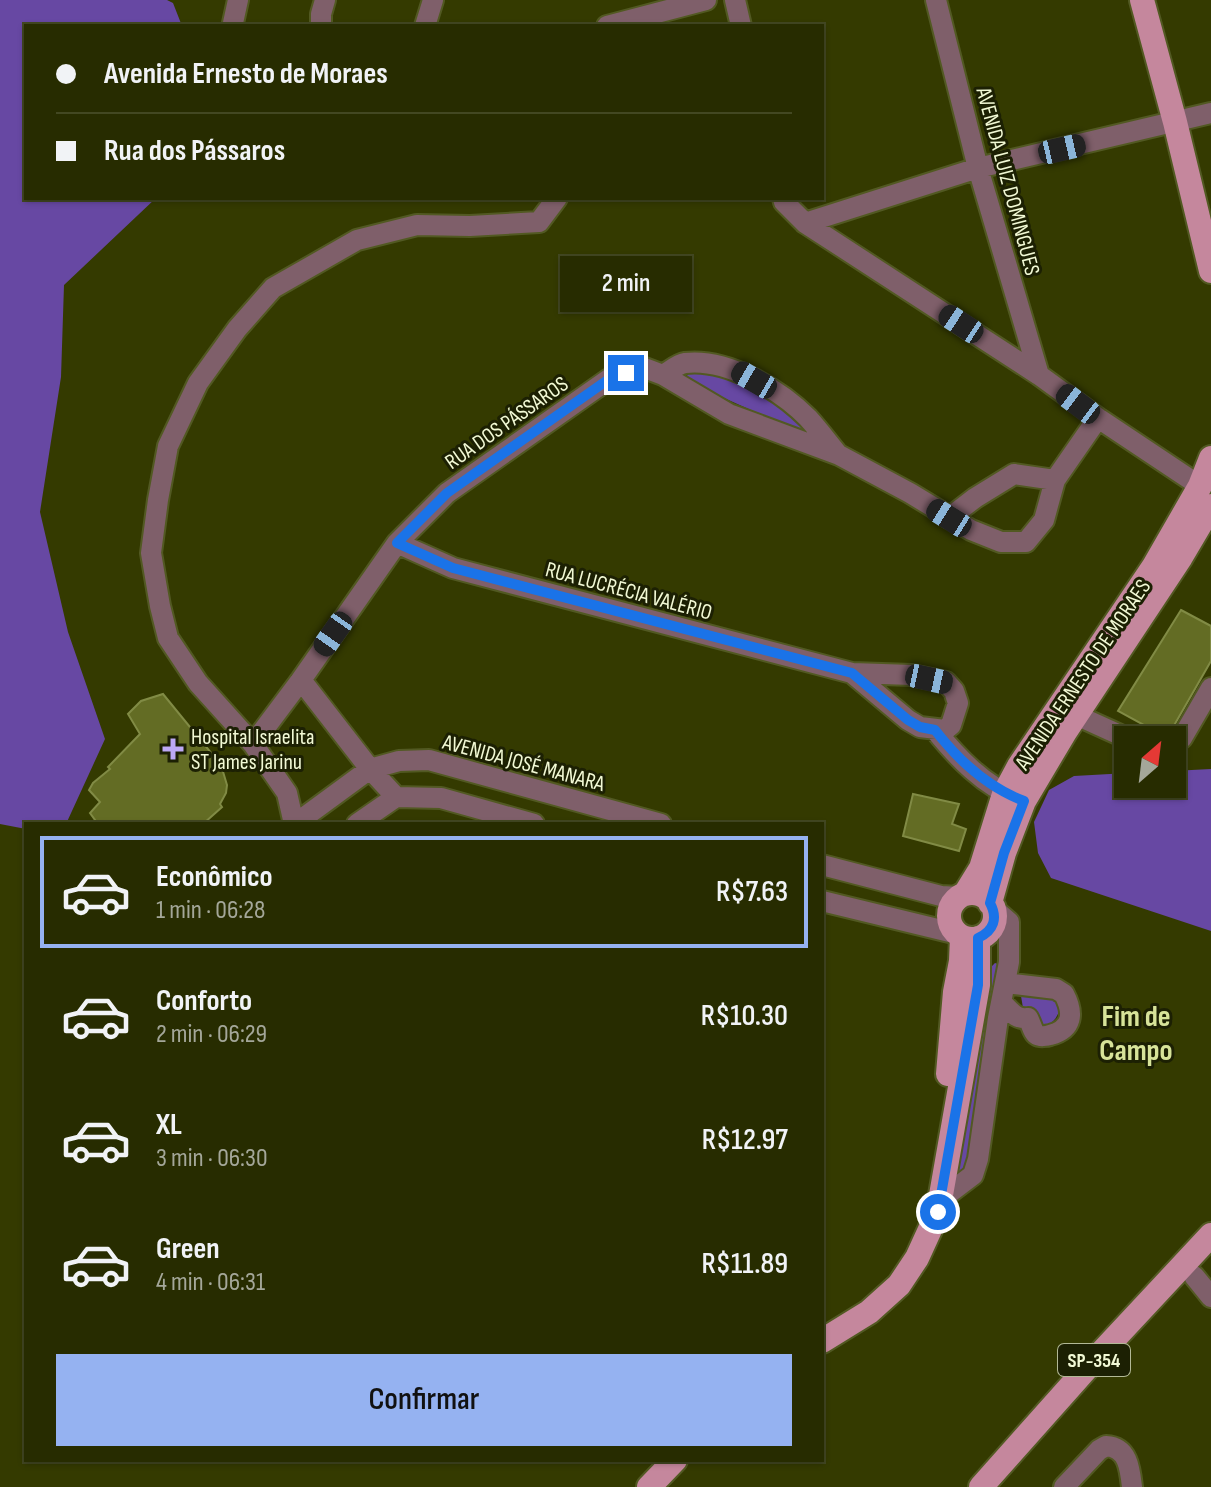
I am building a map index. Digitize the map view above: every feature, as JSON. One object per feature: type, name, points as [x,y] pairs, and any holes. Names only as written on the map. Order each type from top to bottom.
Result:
[{"type":"main road","points":[[1142,0],[1211,271]]},
{"type":"main road","name":"AVENIDA ERNESTO DE MORAES","points":[[962,895],[981,868],[1014,797],[1076,715],[1181,557],[1206,496],[1211,458]]},
{"type":"main road","name":"AVENIDA ERNESTO DE MORAES","points":[[992,905],[1019,766],[1178,526],[1206,496]]},
{"type":"main road","points":[[978,894],[992,905],[994,921],[989,932],[971,936],[950,925],[951,906],[962,895],[978,894]]},
{"type":"main road","points":[[824,1340],[869,1312],[899,1285],[917,1258],[938,1212],[978,985],[971,936]]},
{"type":"main road","points":[[824,1325],[873,1294],[903,1258],[924,1211],[943,1134],[955,992],[961,961],[971,936]]},
{"type":"main road","name":"SP-354","points":[[981,1487],[1211,1235]]},
{"type":"main road","name":"SP-354","points":[[998,1487],[1211,1259]]},
{"type":"main road","points":[[632,1487],[655,1462]]},
{"type":"main road","points":[[649,1487],[673,1462]]},
{"type":"street","points":[[233,23],[238,0]]},
{"type":"street","points":[[321,24],[325,0]]},
{"type":"street","points":[[426,24],[433,0]]},
{"type":"street","points":[[615,24],[706,0]]},
{"type":"street","points":[[735,0],[741,24]]},
{"type":"street","name":"AVENIDA LUIZ DOMINGUES","points":[[936,0],[978,168],[1039,375]]},
{"type":"street","points":[[805,223],[978,168],[1211,113]]},
{"type":"street","points":[[294,822],[287,793],[253,744],[198,683],[168,638],[151,553],[168,446],[198,383],[237,329],[273,288],[357,240],[417,225],[539,222],[556,200]]},
{"type":"street","points":[[784,200],[805,223],[1039,375],[1206,496]]},
{"type":"street","name":"RUA DOS PÁSSAROS","points":[[663,375],[682,363],[733,368],[775,392],[807,417],[839,455]]},
{"type":"street","name":"RUA DOS PÁSSAROS","points":[[253,744],[397,543],[447,493],[609,379],[642,367],[663,375],[729,414],[839,455],[949,518],[1001,542],[1026,542],[1044,520],[1055,480],[1098,418]]},
{"type":"street","points":[[949,518],[1014,474],[1055,480]]},
{"type":"street","name":"RUA LUCRÉCIA VALÉRIO","points":[[397,543],[453,568],[852,673],[912,675],[946,682],[954,691],[958,703],[951,725],[945,730],[920,727],[852,673]]},
{"type":"street","points":[[301,680],[370,769],[396,797]]},
{"type":"street","points":[[1186,731],[1211,688]]},
{"type":"street","points":[[1076,715],[1114,732]]},
{"type":"street","points":[[935,730],[950,749],[989,784],[1014,797]]},
{"type":"street","name":"AVENIDA JOSÉ MANARA","points":[[298,822],[370,769],[399,761],[429,760],[654,822]]},
{"type":"street","points":[[360,822],[396,797],[441,798],[527,822]]},
{"type":"street","points":[[824,866],[941,896],[962,895]]},
{"type":"street","points":[[824,901],[971,936],[1009,962]]},
{"type":"street","points":[[938,1212],[948,1194],[973,1175],[982,1132],[1009,962],[1009,922],[992,905]]},
{"type":"street","points":[[1194,1276],[1211,1297]]},
{"type":"street","points":[[1064,1487],[1106,1446],[1118,1449],[1124,1455],[1132,1487]]},
{"type":"shaded area","points":[[0,0],[167,0],[173,3],[181,24],[24,24],[24,200],[154,200],[64,285],[61,377],[40,512],[68,632],[105,739],[67,822],[24,822],[24,829],[0,824]]},
{"type":"shaded area","points":[[692,371],[747,381],[809,426],[804,434],[681,381]]},
{"type":"shaded area","points":[[1211,769],[1211,931],[1051,878],[1038,853],[1034,822],[1049,790],[1074,776],[1114,774],[1114,798],[1186,798],[1186,770]]},
{"type":"shaded area","points":[[995,963],[999,969],[967,1173],[958,1178],[950,1174],[961,1153],[989,969]]},
{"type":"shaded area","points":[[1054,995],[1060,1008],[1057,1015],[1051,1023],[1040,1027],[1023,1008],[1021,996]]},
{"type":"building","points":[[1181,610],[1211,626],[1211,661],[1174,726],[1146,726],[1118,711]]},
{"type":"building","points":[[163,694],[221,765],[226,793],[220,804],[222,807],[205,822],[97,822],[90,813],[100,802],[89,790],[93,783],[110,769],[108,767],[140,734],[128,714],[141,701]]},
{"type":"building","points":[[913,794],[959,804],[952,824],[966,829],[959,851],[903,836]]},
{"type":"place","name":"Hospital Israelita ST James Jarinu","points":[[173,749]]},
{"type":"district","name":"Fim de Campo","points":[[1136,1033]]},
{"type":"route","points":[[626,373],[609,379],[447,493],[397,543],[453,568],[852,673],[908,720],[935,730],[950,749],[989,784],[1004,794],[1024,801],[1004,853],[990,903],[994,921],[989,932],[978,938],[978,985],[938,1212]]}]
